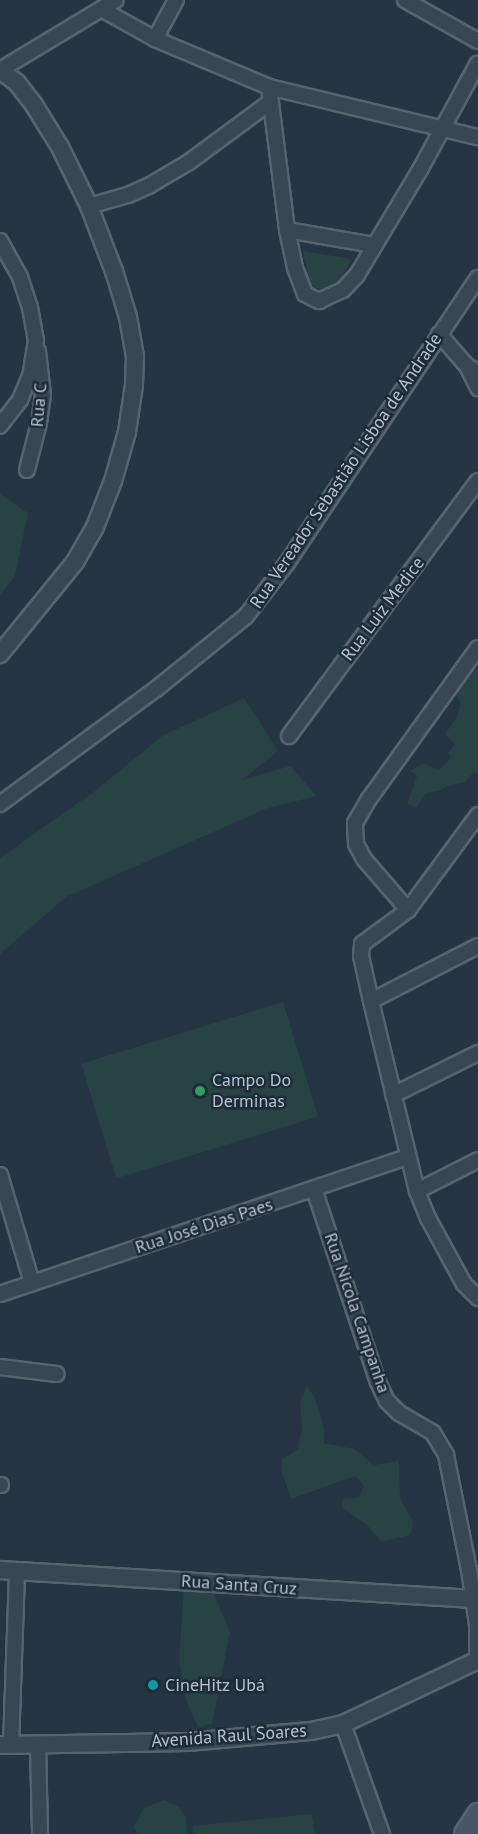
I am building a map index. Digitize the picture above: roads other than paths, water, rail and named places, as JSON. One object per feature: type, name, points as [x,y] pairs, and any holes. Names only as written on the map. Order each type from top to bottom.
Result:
[{"type":"main road","points":[[465,1834],[478,1814]]},
{"type":"street","points":[[0,654],[75,562],[95,527],[113,481],[127,432],[134,385],[133,346],[114,271],[89,206],[60,147],[34,105],[16,83],[0,70],[103,10],[116,0]]},
{"type":"street","points":[[155,39],[176,0]]},
{"type":"street","points":[[405,0],[478,41]]},
{"type":"street","points":[[103,10],[155,39],[268,87],[478,137]]},
{"type":"street","points":[[268,87],[286,230],[299,281],[305,294],[319,301],[343,290],[357,275],[443,130],[478,63]]},
{"type":"street","points":[[89,206],[128,195],[150,185],[189,162],[269,103]]},
{"type":"street","points":[[286,230],[374,245]]},
{"type":"street","name":"Rua C","points":[[0,241],[20,277],[30,307],[43,395],[39,423],[27,470]]},
{"type":"street","name":"Rua Vereador Sebastião Lisboa de Andrade","points":[[0,804],[156,689],[246,616],[287,563],[478,278]]},
{"type":"street","points":[[439,334],[473,369],[478,388]]},
{"type":"street","points":[[0,426],[20,400],[30,376],[36,340]]},
{"type":"street","name":"Rua Luiz Medice","points":[[289,736],[478,482]]},
{"type":"street","points":[[408,910],[364,859],[353,833],[355,823],[381,782],[478,648]]},
{"type":"street","points":[[478,815],[408,910],[362,944],[361,956],[417,1191],[428,1218],[464,1284],[478,1298]]},
{"type":"street","points":[[371,1001],[478,946]]},
{"type":"street","points":[[393,1095],[478,1053]]},
{"type":"street","name":"Rua José Dias Paes","points":[[0,1294],[408,1157]]},
{"type":"street","points":[[417,1191],[478,1160]]},
{"type":"street","points":[[0,1175],[32,1283]]},
{"type":"street","name":"Rua Nicola Campanha","points":[[314,1189],[378,1382],[387,1401],[399,1413],[433,1433],[446,1455],[476,1600],[477,1660]]},
{"type":"street","points":[[0,1367],[57,1374]]},
{"type":"street","points":[[6,1745],[8,1570]]},
{"type":"street","name":"Rua Santa Cruz","points":[[8,1570],[476,1600]]},
{"type":"street","name":"Avenida Raul Soares","points":[[6,1745],[244,1738],[311,1731],[343,1724],[477,1660]]},
{"type":"street","points":[[343,1724],[382,1834]]},
{"type":"street","points":[[38,1744],[40,1834]]},
{"type":"place","name":"Campo Do Derminas","points":[[200,1091]]},
{"type":"place","name":"CineHitz Ubá","points":[[153,1685]]}]
